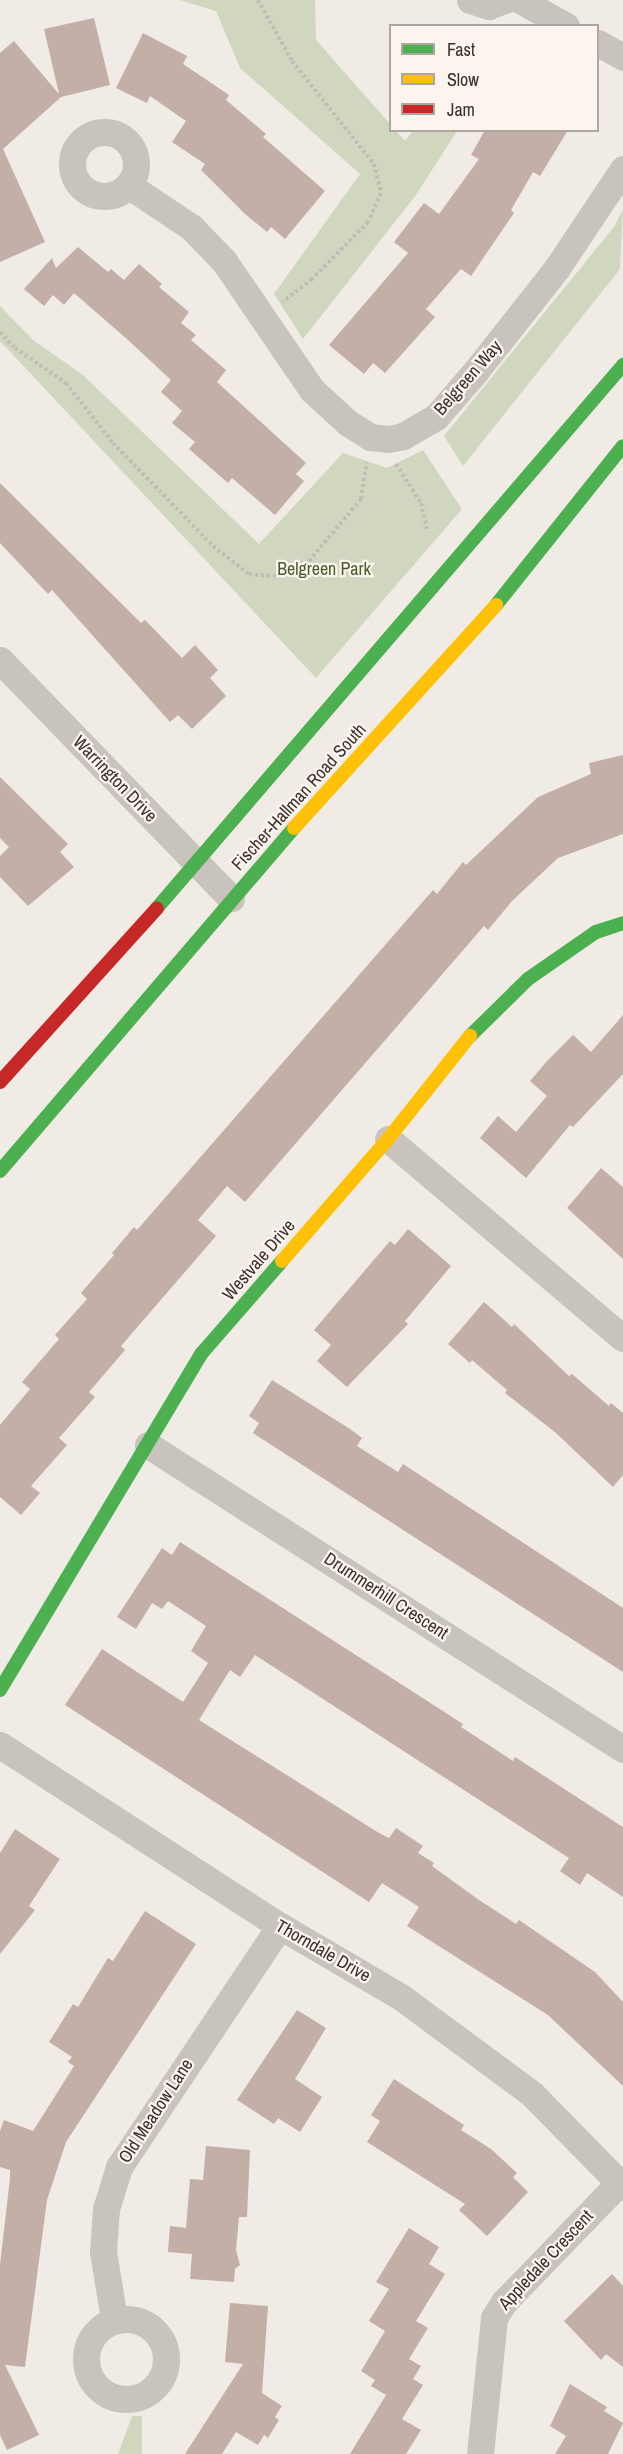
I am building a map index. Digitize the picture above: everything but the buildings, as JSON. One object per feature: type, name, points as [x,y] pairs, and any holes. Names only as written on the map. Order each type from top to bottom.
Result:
[{"type":"main road","name":"Fischer-Hallman Road South","points":[[0,1082],[70,1001],[198,864],[623,365]]},
{"type":"main road","name":"Fischer-Hallman Road South","points":[[0,1171],[231,898],[513,587],[623,446]]},
{"type":"main road","name":"Westvale Drive","points":[[0,1690],[202,1353],[388,1139],[472,1033],[528,979],[596,932],[623,923]]},
{"type":"street","points":[[470,0],[489,6],[505,0]]},
{"type":"street","points":[[520,0],[562,24]]},
{"type":"street","points":[[599,44],[623,57]]},
{"type":"street","name":"Belgreen Way","points":[[370,437],[403,436],[436,417],[557,268],[623,169]]},
{"type":"street","points":[[128,185],[191,227],[224,261],[312,390],[348,423],[370,437]]},
{"type":"street","name":"Warrington Drive","points":[[0,660],[231,898]]},
{"type":"street","points":[[388,1139],[623,1338]]},
{"type":"street","name":"Drummerhill Crescent","points":[[148,1445],[623,1749]]},
{"type":"street","name":"Thorndale Drive","points":[[0,1745],[280,1926],[400,1996],[532,2094],[621,2185]]},
{"type":"street","name":"Old Meadow Lane","points":[[114,2319],[103,2252],[106,2210],[119,2167],[280,1926]]},
{"type":"street","name":"Appledale Crescent","points":[[480,2454],[494,2318],[504,2301],[621,2185]]},
{"type":"path","points":[[258,0],[292,61],[374,164],[381,193],[368,222],[312,279],[262,317]]},
{"type":"path","points":[[0,332],[15,348],[66,383],[113,443],[213,546],[249,574],[274,576],[309,561],[361,499],[370,437]]},
{"type":"path","points":[[394,460],[422,503],[426,529]]},
{"type":"green space","points":[[180,0],[315,0],[316,40],[389,123],[389,132],[397,132],[405,141],[412,132],[456,132],[416,195],[303,339],[274,294],[360,174],[240,68],[216,11]]},
{"type":"green space","points":[[623,209],[620,269],[463,466],[444,436],[614,227]]},
{"type":"green space","name":"Belgreen Park","points":[[0,306],[33,340],[83,375],[259,544],[343,453],[387,468],[423,450],[462,509],[316,678],[0,341]]},
{"type":"green space","points":[[132,2416],[142,2416],[142,2454],[118,2454]]},
{"type":"traffic: fast","points":[[157,908],[623,365]]},
{"type":"traffic: fast","points":[[496,605],[623,446]]},
{"type":"traffic: fast","points":[[0,1171],[294,828]]},
{"type":"traffic: fast","points":[[470,1036],[528,979],[596,932],[623,923]]},
{"type":"traffic: fast","points":[[0,1690],[202,1353],[282,1261]]},
{"type":"traffic: slow","points":[[294,828],[496,605]]},
{"type":"traffic: slow","points":[[282,1261],[388,1139],[470,1036]]},
{"type":"traffic: jam","points":[[0,1082],[157,908]]}]
